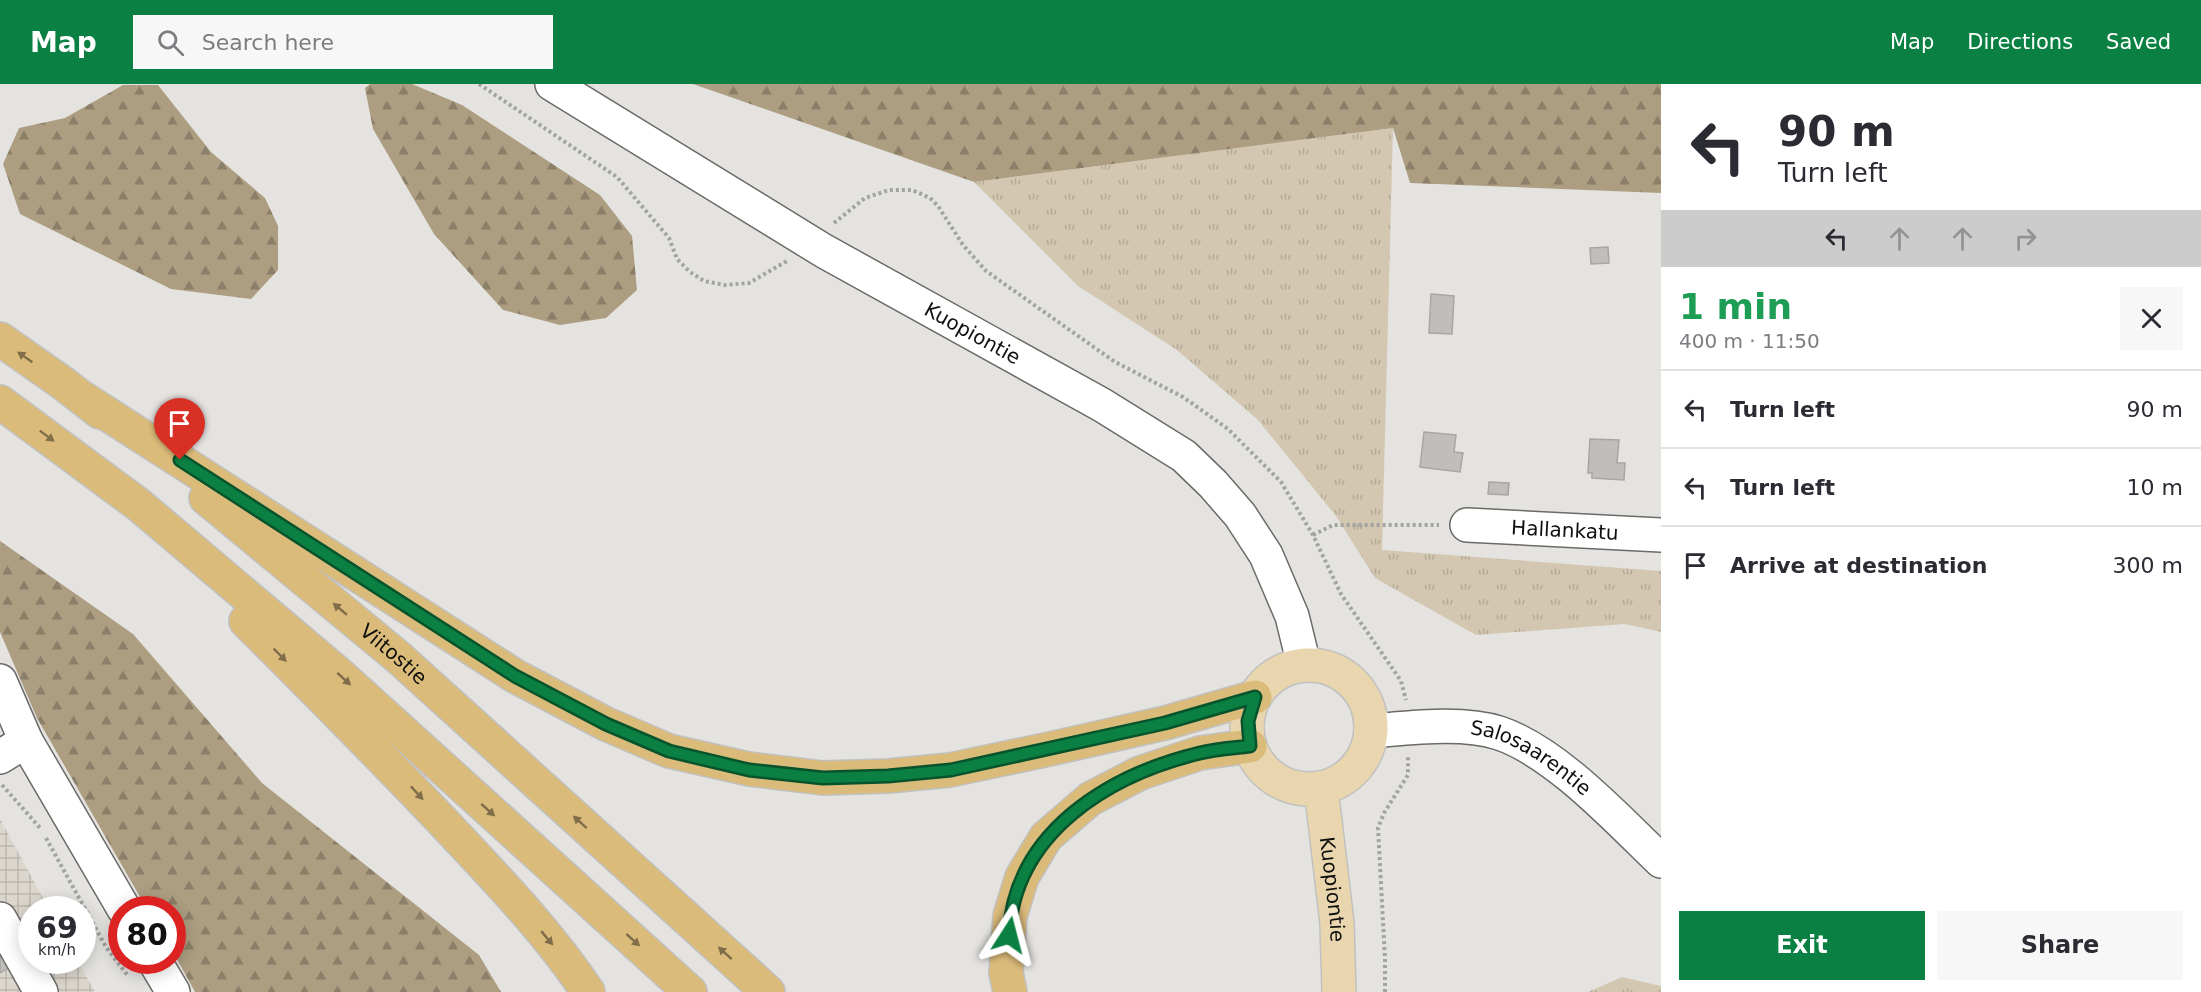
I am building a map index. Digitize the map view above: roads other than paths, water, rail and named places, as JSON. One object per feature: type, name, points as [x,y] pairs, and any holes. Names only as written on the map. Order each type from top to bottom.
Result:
[{"type":"highway","name":"Viitostie","points":[[0,339],[84,399],[398,657],[768,992]]},
{"type":"highway","points":[[84,399],[515,676],[606,724],[669,751],[749,770],[823,778],[888,776],[951,770],[1045,750],[1165,723],[1255,697]]},
{"type":"highway","points":[[0,402],[139,505],[340,675],[690,992]]},
{"type":"highway","points":[[139,505],[240,615],[393,767],[511,894],[573,969],[588,992]]},
{"type":"highway","points":[[1010,992],[1006,973],[1010,916],[1022,877],[1046,837],[1090,799],[1140,773],[1200,753],[1250,746]]},
{"type":"main road","points":[[1304,665],[1330,669],[1353,683],[1366,705],[1371,730],[1365,753],[1352,772],[1332,785],[1321,788],[1298,788],[1277,780],[1260,766],[1250,746],[1248,721],[1255,697],[1271,679],[1281,672],[1304,665]]},
{"type":"main road","name":"Kuopiontie","points":[[1321,788],[1337,923],[1339,992]]},
{"type":"street","name":"Kuopiontie","points":[[552,84],[824,251],[1102,405],[1184,456],[1214,484],[1240,515],[1266,555],[1292,616],[1304,665]]},
{"type":"street","name":"Hallankatu","points":[[1467,525],[1661,535]]},
{"type":"street","points":[[0,681],[13,749],[115,896]]},
{"type":"street","name":"Salosaarentie","points":[[1371,730],[1472,728],[1499,733],[1524,744],[1587,790],[1661,861]]},
{"type":"street","points":[[0,919],[40,992]]},
{"type":"street","points":[[147,974],[173,992]]}]
